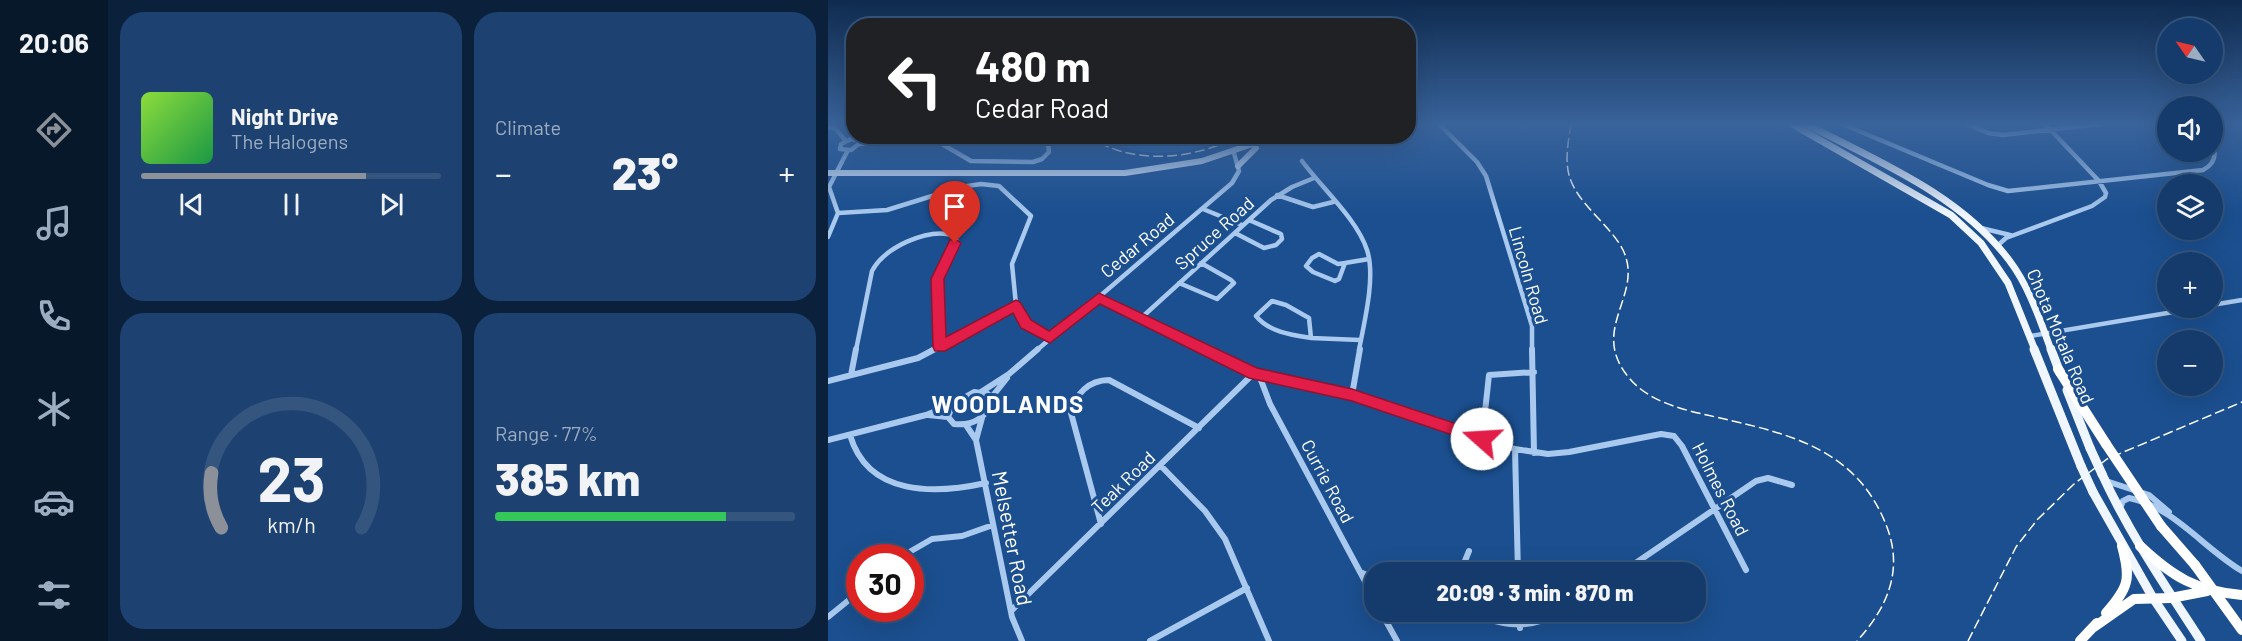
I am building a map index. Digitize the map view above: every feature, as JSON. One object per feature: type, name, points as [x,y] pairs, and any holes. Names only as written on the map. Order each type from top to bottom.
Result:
[{"type":"highway","points":[[2058,369],[2161,526],[2195,565],[2242,630]]},
{"type":"highway","points":[[2080,641],[2127,590],[2129,568],[2122,546]]},
{"type":"highway","points":[[2140,546],[2165,568],[2207,591]]},
{"type":"highway","points":[[2094,627],[2128,602],[2207,591],[2242,595]]},
{"type":"main road","points":[[832,172],[1125,173],[1185,167],[1231,154]]},
{"type":"main road","points":[[1238,166],[1249,154]]},
{"type":"main road","name":"Chota Motala Road","points":[[1845,154],[1951,215],[1970,232],[1996,262],[2008,283],[2093,492],[2153,598],[2182,641]]},
{"type":"main road","name":"Chota Motala Road","points":[[1860,154],[1933,194],[1980,228],[1997,246],[2019,277],[2045,334],[2103,478],[2140,546],[2198,637]]},
{"type":"street","points":[[828,237],[838,213],[829,187],[832,172],[845,154]]},
{"type":"street","points":[[959,154],[971,161],[1028,163],[1040,160],[1047,154]]},
{"type":"street","points":[[1234,154],[1238,166]]},
{"type":"street","name":"Lincoln Road","points":[[1469,154],[1486,176],[1532,326],[1534,453]]},
{"type":"street","points":[[1914,154],[1999,189],[2020,191],[2203,170],[2214,162]]},
{"type":"street","points":[[1997,246],[2012,236],[2102,201],[2106,193],[2099,181],[2073,154]]},
{"type":"street","points":[[1302,161],[1367,248],[1370,259],[1369,282],[1352,395]]},
{"type":"street","name":"Cedar Road","points":[[981,392],[1009,374],[1203,209],[1236,178],[1238,166]]},
{"type":"street","name":"Spruce Road","points":[[1140,319],[1277,195],[1314,178]]},
{"type":"street","points":[[838,213],[887,210],[975,184],[999,186],[1031,216],[1012,264],[1016,305],[1026,324],[1050,338]]},
{"type":"street","points":[[1277,195],[1313,207],[1333,202]]},
{"type":"street","points":[[1203,209],[1242,225]]},
{"type":"street","points":[[1234,232],[1266,249],[1272,248],[1282,238],[1281,234],[1249,220]]},
{"type":"street","points":[[1980,228],[2012,236]]},
{"type":"street","points":[[851,375],[876,261],[897,247],[945,233],[953,235],[956,240],[938,279],[940,347]]},
{"type":"street","points":[[1345,263],[1340,279],[1335,281],[1313,272],[1306,266],[1318,254],[1338,264],[1370,259]]},
{"type":"street","points":[[1179,283],[1217,299],[1232,286],[1234,282],[1231,279],[1201,263]]},
{"type":"street","points":[[1099,298],[1257,374],[1352,395],[1482,439],[1534,453]]},
{"type":"street","points":[[2223,303],[2242,300]]},
{"type":"street","points":[[1311,338],[1309,318],[1286,304],[1272,301],[1256,316],[1261,322],[1285,333],[1311,338],[1360,340]]},
{"type":"street","points":[[828,381],[911,361],[1016,305]]},
{"type":"street","points":[[2030,336],[2157,315]]},
{"type":"street","points":[[1482,439],[1489,375],[1534,372]]},
{"type":"street","name":"Cedar Road","points":[[991,398],[1009,374]]},
{"type":"street","name":"Teak Road","points":[[1012,610],[1257,374]]},
{"type":"street","name":"Currie Road","points":[[1257,374],[1270,404],[1364,579]]},
{"type":"street","points":[[1101,524],[1071,413],[1075,398],[1094,383],[1102,379],[1109,380],[1199,428]]},
{"type":"street","points":[[828,441],[926,415],[953,404],[966,394],[981,392],[991,398],[988,411],[982,418],[966,425],[954,424],[948,417],[926,415]]},
{"type":"street","points":[[948,417],[953,404]]},
{"type":"street","name":"Melsetter Road","points":[[976,440],[982,418]]},
{"type":"street","name":"Melsetter Road","points":[[966,425],[976,440],[1014,627],[1022,641]]},
{"type":"street","name":"Holmes Road","points":[[1534,453],[1569,452],[1660,434],[1669,434],[1677,438],[1746,570]]},
{"type":"street","points":[[850,435],[856,451],[869,466],[882,479],[900,486],[916,489],[958,490],[986,483]]},
{"type":"street","points":[[1515,449],[1518,562]]},
{"type":"street","points":[[1161,466],[1216,525],[1225,539],[1269,641]]},
{"type":"street","points":[[1637,562],[1756,481],[1768,478],[1792,485]]},
{"type":"street","points":[[2103,478],[2138,490],[2158,500],[2174,518],[2208,548],[2242,571]]},
{"type":"street","points":[[2120,510],[2121,504],[2129,498],[2156,506],[2174,518]]},
{"type":"street","points":[[923,544],[932,539],[962,536],[993,525]]},
{"type":"street","points":[[1464,562],[1469,551]]},
{"type":"street","points":[[1360,572],[1364,574]]},
{"type":"street","points":[[1150,641],[1246,588]]},
{"type":"street","points":[[828,617],[846,602]]},
{"type":"street","points":[[1387,622],[1397,641]]},
{"type":"street","points":[[1500,622],[1520,628],[1543,622]]},
{"type":"street","points":[[1520,622],[1520,628]]},
{"type":"railway","points":[[1134,154],[1144,156],[1183,154]]},
{"type":"railway","points":[[1567,154],[1569,176],[1573,185],[1587,206],[1618,241],[1628,267],[1627,283],[1615,328],[1614,344],[1618,361],[1630,379],[1646,393],[1665,403],[1791,437],[1816,448],[1838,461],[1858,479],[1875,502],[1888,530],[1894,561],[1889,590],[1884,603],[1857,641]]},
{"type":"railway","points":[[1968,641],[2016,547],[2037,520],[2074,484],[2107,459],[2242,402]]},
{"type":"district","name":"WOODLANDS","points":[[1008,403]]},
{"type":"route","points":[[955,243],[945,260],[937,283],[940,347],[1016,305],[1026,324],[1050,338],[1099,298],[1254,374],[1352,395],[1482,439]]}]
